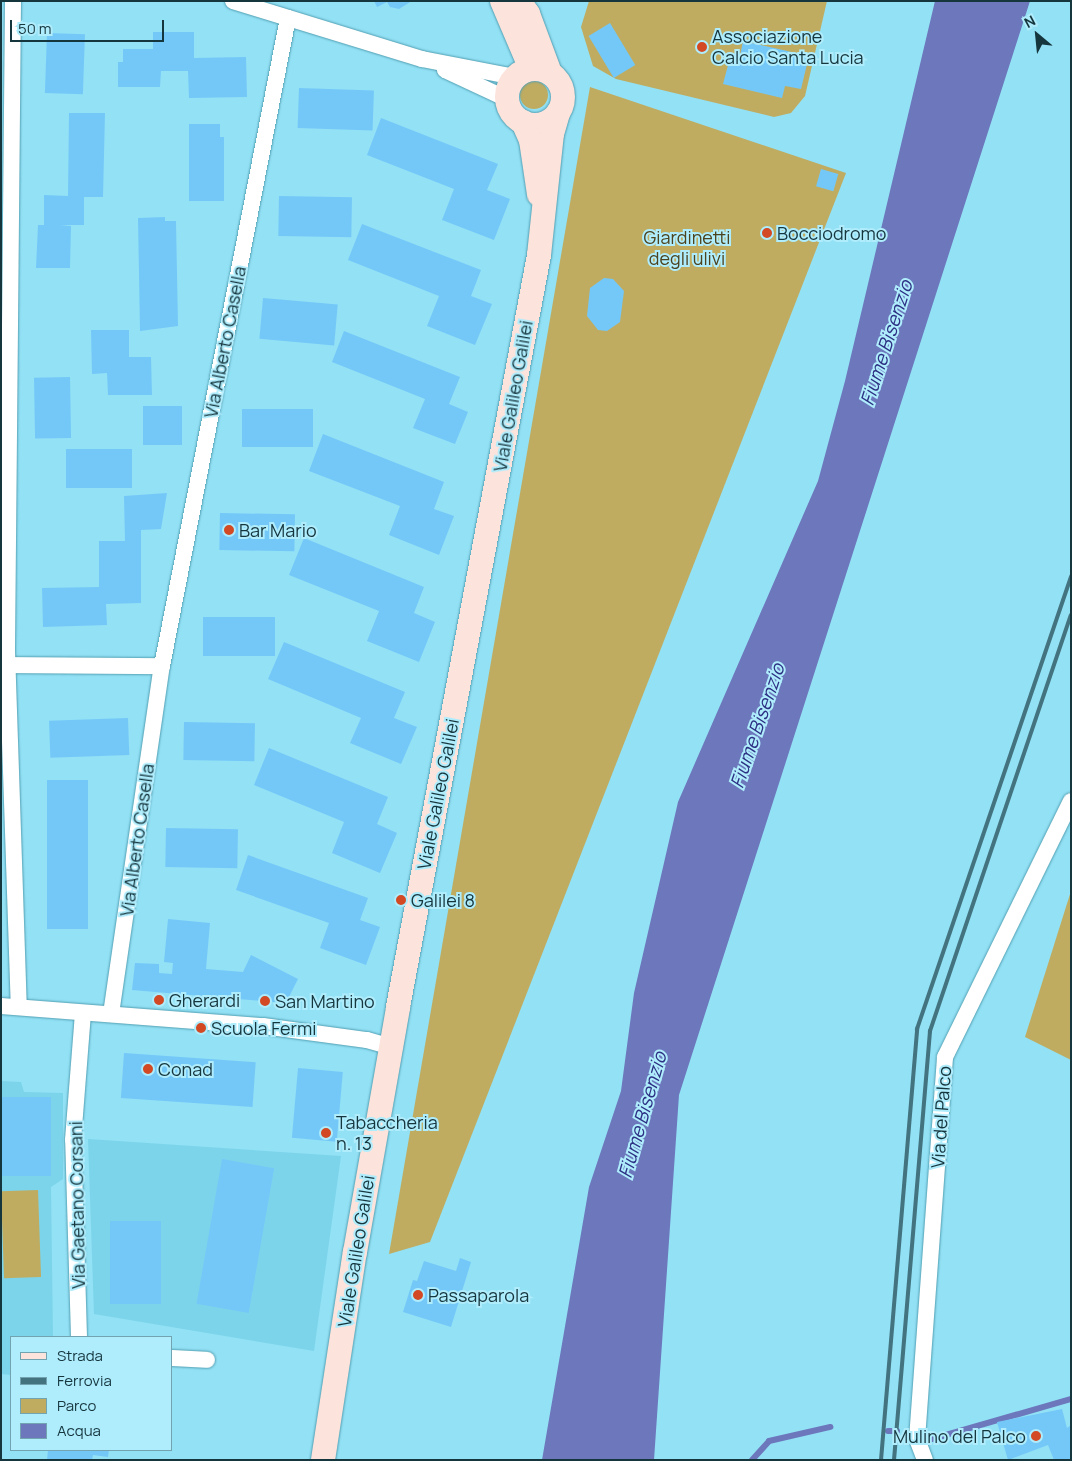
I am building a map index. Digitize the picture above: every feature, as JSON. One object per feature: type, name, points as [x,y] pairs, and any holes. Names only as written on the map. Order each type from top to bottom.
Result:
[{"type":"main road","name":"Viale Galileo Galilei","points":[[324,1460],[355,1252],[544,218],[552,134],[564,97],[562,87],[532,73],[502,1]]},
{"type":"main road","name":"Viale Galileo Galilei","points":[[520,1],[528,14],[532,73]]},
{"type":"main road","points":[[507,99],[532,73]]},
{"type":"main road","name":"Viale Galileo Galilei","points":[[507,99],[515,116],[523,122],[531,140],[544,218]]},
{"type":"main road","points":[[523,122],[546,123],[558,113]]},
{"type":"street","points":[[13,1],[7,665],[18,1006]]},
{"type":"street","points":[[233,1],[422,59],[507,99]]},
{"type":"street","name":"Via Alberto Casella","points":[[111,1014],[162,666],[288,18]]},
{"type":"street","points":[[422,59],[532,73]]},
{"type":"street","points":[[7,665],[162,666]]},
{"type":"street","name":"Via del Palco","points":[[925,1460],[917,1439],[945,1057],[1071,801]]},
{"type":"street","points":[[1,1006],[263,1026],[367,1040],[392,1046]]},
{"type":"street","name":"Via Gaetano Corsani","points":[[79,1336],[74,1140],[83,1013]]},
{"type":"street","points":[[172,1358],[208,1360]]},
{"type":"shaded area","points":[[1,1081],[21,1082],[24,1092],[63,1093],[63,1179],[51,1187],[53,1336],[10,1336],[10,1375],[1,1374]]},
{"type":"shaded area","points":[[88,1139],[341,1156],[314,1351],[94,1314]]},
{"type":"green space","name":"Associazione Calcio Santa Lucia","points":[[589,1],[827,1],[805,96],[791,113],[774,117],[616,79],[593,66],[581,27]]},
{"type":"green space","points":[[534,81],[544,85],[548,95],[544,105],[534,109],[524,105],[520,95],[524,85]]},
{"type":"green space","name":"Giardinetti degli ulivi","points":[[590,87],[846,173],[430,1242],[389,1254]]},
{"type":"green space","points":[[1071,891],[1071,1060],[1025,1037]]},
{"type":"green space","points":[[38,1190],[41,1277],[4,1278],[1,1191]]},
{"type":"water","name":"Fiume Bisenzio","points":[[935,1],[1030,1],[679,1095],[654,1460],[542,1460],[589,1187],[621,1091],[634,993],[678,802],[818,481],[845,381]]},
{"type":"building","points":[[374,1],[412,1],[399,9],[390,7],[387,2],[377,7]]},
{"type":"building","points":[[610,23],[635,65],[614,78],[589,36]]},
{"type":"building","points":[[153,32],[194,32],[194,58],[246,57],[247,97],[189,98],[188,71],[161,71],[160,87],[118,87],[118,62],[123,62],[123,49],[153,49]]},
{"type":"building","points":[[47,33],[85,34],[83,94],[45,93]]},
{"type":"building","points":[[743,41],[809,56],[801,89],[785,86],[782,98],[723,84],[731,54],[740,56]]},
{"type":"building","points":[[299,88],[374,91],[373,131],[298,128]]},
{"type":"building","points":[[69,113],[105,113],[103,197],[84,197],[84,225],[60,225],[71,226],[70,268],[36,268],[38,225],[44,225],[44,195],[68,196]]},
{"type":"building","points":[[381,118],[498,164],[487,190],[510,199],[494,240],[442,220],[454,189],[367,155]]},
{"type":"building","points":[[189,124],[220,124],[220,137],[224,137],[224,201],[189,201]]},
{"type":"building","points":[[821,169],[838,174],[833,191],[816,186]]},
{"type":"building","points":[[279,196],[352,197],[351,237],[278,236]]},
{"type":"building","points":[[165,217],[165,221],[176,221],[178,326],[140,331],[138,218]]},
{"type":"building","points":[[362,224],[481,270],[471,296],[492,304],[475,345],[427,326],[439,296],[348,260]]},
{"type":"building","points":[[604,278],[613,279],[624,291],[620,322],[607,331],[598,330],[587,316],[590,288]]},
{"type":"building","points":[[263,298],[338,305],[334,345],[259,339]]},
{"type":"building","points":[[91,330],[129,330],[129,357],[151,357],[152,395],[108,395],[107,373],[92,374]]},
{"type":"building","points":[[344,331],[460,377],[449,404],[468,412],[455,444],[413,428],[425,399],[332,362]]},
{"type":"building","points":[[70,377],[71,438],[35,439],[34,378]]},
{"type":"building","points":[[143,406],[182,406],[182,445],[143,445]]},
{"type":"building","points":[[242,409],[313,409],[313,447],[242,447]]},
{"type":"building","points":[[323,434],[444,482],[434,509],[454,516],[439,555],[389,535],[400,506],[309,471]]},
{"type":"building","points":[[66,449],[132,449],[132,488],[66,488]]},
{"type":"building","points":[[167,493],[161,529],[141,530],[141,603],[106,604],[107,625],[43,627],[42,588],[99,587],[99,541],[125,541],[124,496]]},
{"type":"building","points":[[220,513],[295,514],[294,551],[219,550]]},
{"type":"building","points":[[304,538],[424,587],[414,613],[435,622],[419,662],[367,641],[379,611],[289,575]]},
{"type":"building","points":[[203,617],[275,617],[275,656],[203,656]]},
{"type":"building","points":[[284,642],[405,692],[394,718],[417,727],[401,764],[350,743],[361,718],[268,679]]},
{"type":"building","points":[[128,718],[129,755],[50,758],[49,721]]},
{"type":"building","points":[[184,722],[255,723],[254,761],[183,760]]},
{"type":"building","points":[[269,748],[388,797],[377,824],[397,833],[380,873],[332,853],[344,822],[254,785]]},
{"type":"building","points":[[47,780],[88,780],[88,929],[47,929]]},
{"type":"building","points":[[166,828],[238,829],[237,868],[165,867]]},
{"type":"building","points":[[248,855],[368,898],[360,920],[380,927],[366,965],[320,948],[329,923],[236,890]]},
{"type":"building","points":[[168,919],[210,923],[206,969],[243,972],[251,955],[298,979],[286,1003],[132,990],[135,963],[159,964],[159,973],[172,974],[173,963],[164,962]]},
{"type":"building","points":[[124,1053],[256,1062],[253,1107],[121,1098]]},
{"type":"building","points":[[298,1068],[343,1072],[337,1142],[292,1138]]},
{"type":"building","points":[[2,1097],[51,1097],[51,1176],[2,1176]]},
{"type":"building","points":[[222,1159],[274,1168],[249,1313],[196,1304]]},
{"type":"building","points":[[110,1221],[161,1221],[161,1304],[110,1304]]},
{"type":"building","points":[[460,1258],[471,1262],[451,1327],[403,1312],[413,1280],[417,1281],[424,1261],[456,1271]]},
{"type":"building","name":"Mulino del Palco","points":[[1062,1409],[1067,1428],[1071,1425],[1071,1460],[1054,1460],[1048,1445],[1008,1460],[997,1422]]},
{"type":"building","points":[[48,1451],[109,1451],[108,1457],[93,1455],[92,1460],[47,1460]]},
{"type":"waterway","points":[[932,1439],[1071,1399]]},
{"type":"waterway","points":[[752,1460],[769,1441],[830,1427]]},
{"type":"waterway","points":[[888,1431],[897,1431]]},
{"type":"railway","points":[[881,1460],[917,1029],[1071,576]]},
{"type":"railway","points":[[894,1460],[930,1031],[1071,615]]},
{"type":"place","name":"Associazione Calcio Santa Lucia","points":[[702,47]]},
{"type":"place","name":"Bocciodromo","points":[[767,233]]},
{"type":"place","name":"Bar Mario","points":[[229,530]]},
{"type":"place","name":"Galilei 8","points":[[401,900]]},
{"type":"place","name":"Gherardi","points":[[159,1000]]},
{"type":"place","name":"San Martino","points":[[265,1001]]},
{"type":"place","name":"Scuola Fermi","points":[[201,1028]]},
{"type":"place","name":"Conad","points":[[148,1069]]},
{"type":"place","name":"Tabaccheria n. 13","points":[[326,1133]]},
{"type":"place","name":"Passaparola","points":[[418,1295]]},
{"type":"place","name":"Mulino del Palco","points":[[1036,1436]]}]
